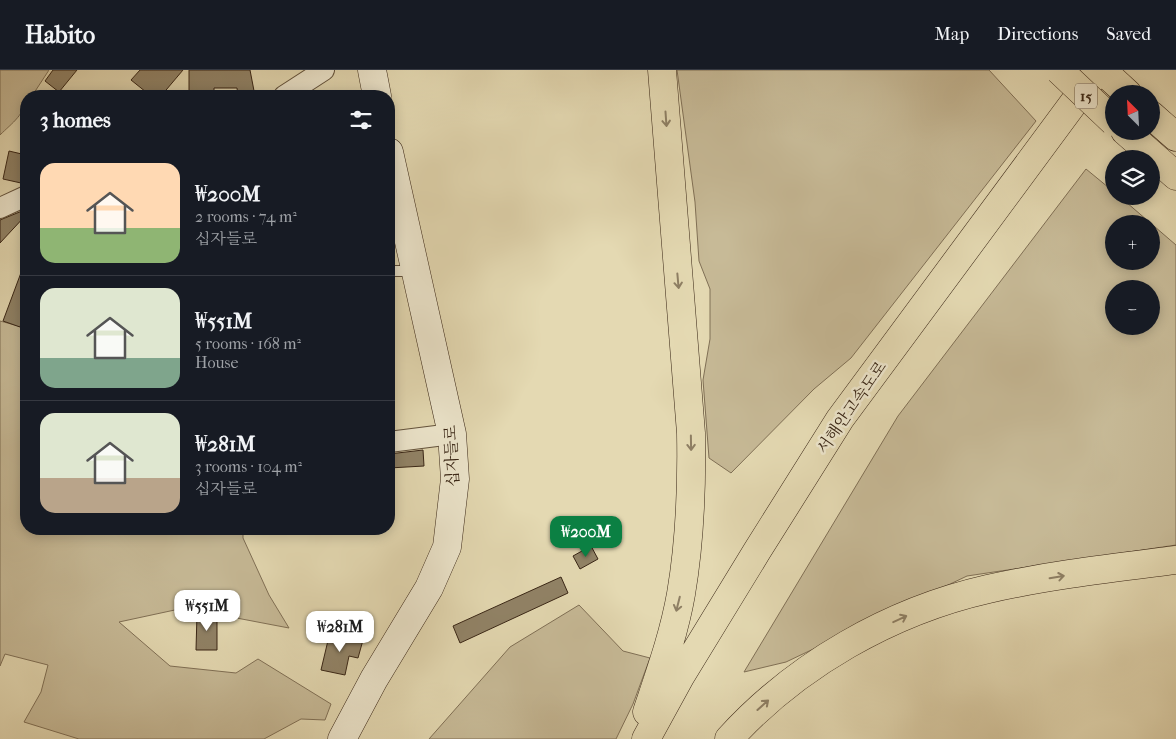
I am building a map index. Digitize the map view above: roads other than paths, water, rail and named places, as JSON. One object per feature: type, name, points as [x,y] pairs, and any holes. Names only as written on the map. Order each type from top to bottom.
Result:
[{"type":"highway","points":[[637,739],[667,650],[681,594],[688,539],[692,481],[691,433],[662,70]]},
{"type":"highway","name":"15","points":[[1059,70],[1105,113]]},
{"type":"highway","name":"서해안고속도로","points":[[646,739],[680,677],[840,419],[1100,70],[1118,85]]},
{"type":"highway","points":[[1160,123],[1176,137]]},
{"type":"highway","points":[[1135,140],[1176,176]]},
{"type":"highway","points":[[729,739],[771,698],[809,668],[866,635],[917,612],[960,596],[1010,584],[1176,560]]},
{"type":"main road","points":[[372,70],[376,90]]},
{"type":"main road","name":"십자들로","points":[[342,739],[374,679],[429,588],[447,546],[455,479],[452,434],[416,271],[395,203]]},
{"type":"street","points":[[293,90],[324,70]]},
{"type":"street","points":[[0,208],[20,199]]},
{"type":"street","points":[[395,441],[452,434]]},
{"type":"lane","points":[[395,271],[416,271]]}]
